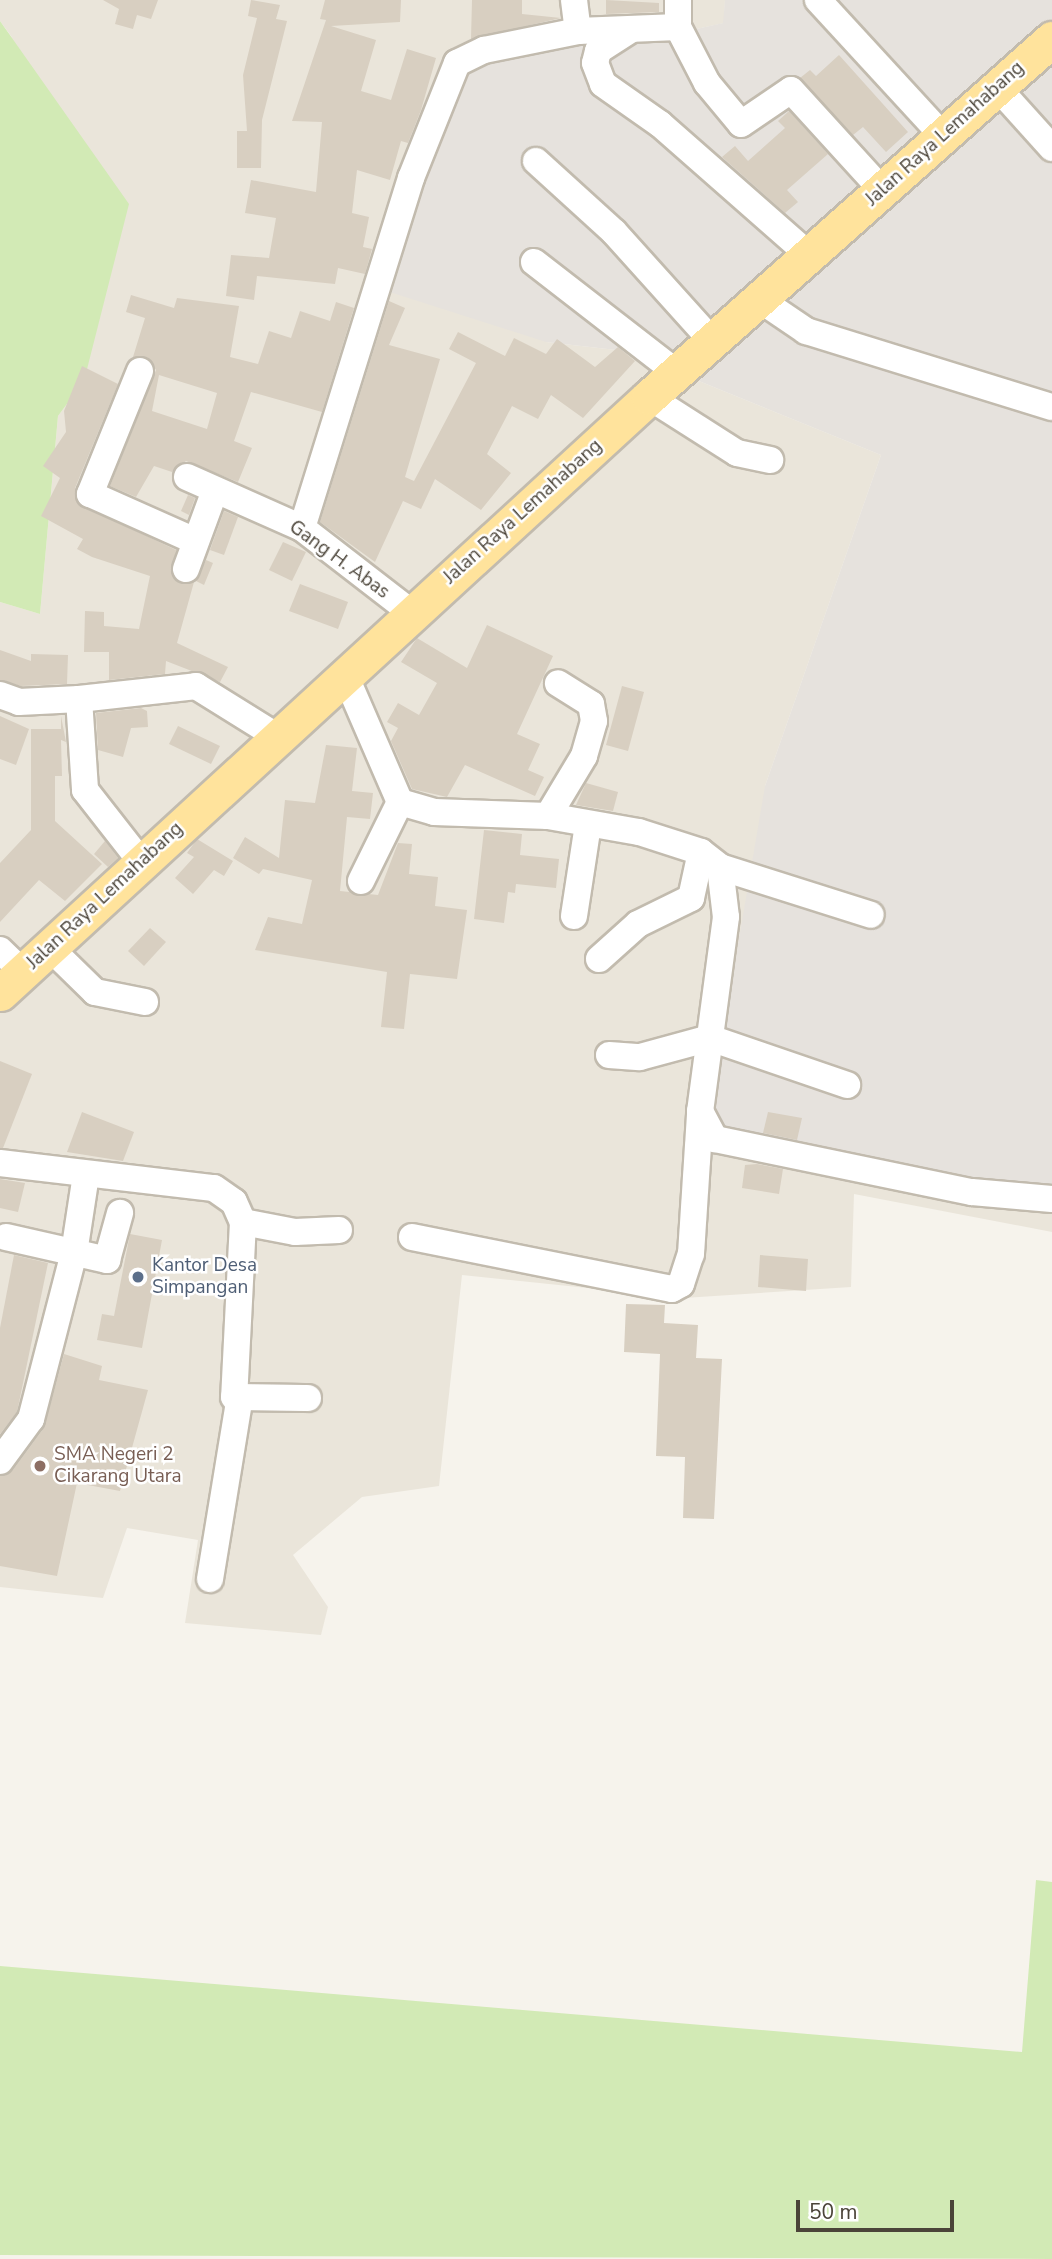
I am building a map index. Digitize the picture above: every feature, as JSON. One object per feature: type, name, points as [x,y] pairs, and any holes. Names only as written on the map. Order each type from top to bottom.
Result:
[{"type":"main road","name":"Jalan Raya Lemahabang","points":[[8,972],[50,948],[412,612],[676,372],[1052,39]]},
{"type":"street","points":[[573,0],[578,31]]},
{"type":"street","points":[[678,0],[678,27],[706,83],[741,124],[790,90],[882,190]]},
{"type":"street","points":[[818,0],[943,136]]},
{"type":"street","points":[[302,528],[411,178],[457,62],[484,50],[578,31],[678,27]]},
{"type":"street","points":[[632,29],[598,51],[595,63],[603,84],[660,124],[809,255]]},
{"type":"street","points":[[997,87],[1052,148]]},
{"type":"street","points":[[537,161],[614,232],[712,341]]},
{"type":"street","points":[[534,262],[676,372]]},
{"type":"street","points":[[759,299],[806,331],[1052,407]]},
{"type":"street","points":[[141,371],[90,494],[195,541]]},
{"type":"street","points":[[649,397],[737,453],[770,460]]},
{"type":"street","name":"Gang H. Abas","points":[[187,477],[302,528],[412,612]]},
{"type":"street","points":[[186,569],[215,490]]},
{"type":"street","points":[[345,675],[400,802],[361,881]]},
{"type":"street","points":[[548,816],[584,756],[594,720],[591,704],[558,683]]},
{"type":"street","points":[[0,695],[19,702],[79,699],[195,687],[278,737]]},
{"type":"street","points":[[79,699],[85,790],[142,863]]},
{"type":"street","points":[[400,802],[434,812],[548,816],[588,824],[710,860],[870,915]]},
{"type":"street","points":[[574,916],[588,824]]},
{"type":"street","points":[[599,959],[638,925],[691,898],[710,860]]},
{"type":"street","points":[[412,1237],[673,1289],[681,1284],[691,1254],[700,1111],[727,903],[710,860]]},
{"type":"street","points":[[50,948],[95,992],[145,1002]]},
{"type":"street","points":[[610,1055],[649,1056],[710,1038],[847,1086]]},
{"type":"street","points":[[700,1111],[726,1146],[972,1192],[1052,1199]]},
{"type":"street","points":[[0,1163],[214,1188],[234,1202],[243,1222],[237,1398],[209,1578]]},
{"type":"street","points":[[0,1461],[31,1419],[74,1253],[86,1175]]},
{"type":"street","points":[[6,1237],[110,1259],[120,1213]]},
{"type":"street","points":[[243,1222],[295,1232],[339,1230]]},
{"type":"street","points":[[237,1398],[308,1398]]},
{"type":"shaded area","points":[[0,0],[725,0],[724,23],[674,34],[546,342],[625,351],[881,455],[765,786],[1052,1195],[1052,1232],[854,1194],[851,1287],[684,1298],[462,1275],[439,1486],[362,1497],[293,1555],[328,1607],[321,1635],[185,1623],[198,1540],[127,1528],[103,1598],[0,1587],[0,602],[40,614],[58,416],[83,382],[0,23],[14,40],[0,21]]},
{"type":"shaded area","points":[[725,0],[1052,0],[1052,1195],[706,1133],[765,786],[881,455],[625,351],[546,342],[374,287],[458,69],[573,31],[674,34],[723,23]]},
{"type":"green space","points":[[0,21],[129,204],[84,381],[58,416],[40,614],[0,602]]},
{"type":"green space","points":[[1036,1880],[1052,1882],[1052,2259],[0,2255],[0,1966],[1022,2052]]},
{"type":"building","points":[[103,0],[158,0],[151,19],[137,15],[133,29],[115,24],[119,9]]},
{"type":"building","points":[[251,0],[280,5],[276,19],[287,21],[262,120],[261,168],[237,168],[237,131],[247,131],[243,75],[257,18],[248,16]]},
{"type":"building","points":[[325,0],[401,0],[400,22],[331,26],[376,40],[361,91],[391,100],[407,49],[436,58],[421,110],[408,143],[401,141],[390,180],[357,170],[352,213],[369,217],[363,247],[372,249],[365,274],[338,268],[335,284],[257,276],[254,300],[226,296],[231,255],[269,258],[276,218],[245,213],[251,180],[316,192],[322,122],[292,121],[326,20],[320,19]]},
{"type":"building","points":[[472,0],[522,0],[522,14],[561,18],[471,39]]},
{"type":"building","points":[[606,0],[659,3],[659,12],[606,14]]},
{"type":"building","points":[[839,55],[908,132],[886,152],[863,127],[853,135],[800,78],[810,70],[816,76]]},
{"type":"building","points":[[789,111],[828,154],[787,190],[798,202],[785,213],[722,157],[735,146],[748,161],[785,128],[778,121]]},
{"type":"building","points":[[131,295],[174,308],[177,298],[239,306],[230,357],[258,364],[269,331],[291,338],[300,311],[330,321],[336,302],[354,308],[322,412],[251,392],[234,441],[252,448],[238,482],[186,461],[172,472],[154,466],[136,497],[110,486],[156,370],[147,357],[133,357],[145,318],[126,312]],"holes":[[[159,375],[217,393],[207,429],[152,411]]]},
{"type":"building","points":[[389,301],[405,308],[389,345],[440,359],[405,477],[414,481],[476,363],[449,349],[458,332],[505,356],[514,338],[546,354],[557,339],[595,367],[618,347],[635,361],[583,418],[551,395],[538,419],[512,406],[487,454],[511,473],[481,510],[435,479],[421,509],[403,501],[375,562],[320,522]]},
{"type":"building","points":[[82,366],[118,384],[75,488],[77,503],[176,550],[174,579],[194,582],[177,643],[228,667],[220,682],[166,661],[165,674],[109,680],[109,652],[84,652],[85,611],[104,612],[104,626],[139,629],[150,576],[92,557],[77,549],[83,539],[41,516],[60,478],[43,466],[66,432],[64,411]]},
{"type":"building","points":[[188,495],[195,498],[189,515],[181,511]]},
{"type":"building","points":[[224,511],[238,517],[224,555],[210,550]]},
{"type":"building","points":[[283,542],[306,552],[292,581],[269,570]]},
{"type":"building","points":[[206,560],[213,563],[204,585],[196,581]]},
{"type":"building","points":[[300,584],[348,602],[338,629],[289,611]]},
{"type":"building","points":[[487,625],[553,656],[517,734],[540,744],[528,770],[544,777],[535,796],[465,765],[447,797],[412,789],[391,741],[398,728],[387,722],[398,703],[419,715],[437,683],[401,662],[417,638],[467,668]]},
{"type":"building","points":[[0,650],[31,661],[31,654],[68,655],[67,684],[21,686],[0,680]]},
{"type":"building","points":[[622,686],[644,692],[628,751],[606,745]]},
{"type":"building","points":[[141,708],[147,711],[148,727],[131,728],[123,757],[98,750],[96,713]]},
{"type":"building","points":[[0,716],[29,729],[16,765],[0,759]]},
{"type":"building","points":[[61,716],[66,742],[61,740],[62,776],[55,776],[55,821],[102,864],[65,901],[39,880],[0,922],[0,863],[31,830],[31,729],[61,729]]},
{"type":"building","points":[[178,726],[220,746],[211,764],[169,744]]},
{"type":"building","points":[[326,745],[357,748],[352,791],[373,793],[370,819],[347,817],[340,891],[378,895],[398,843],[412,844],[409,874],[438,877],[435,906],[467,910],[457,979],[410,974],[404,1029],[381,1027],[387,972],[255,950],[268,917],[302,924],[312,880],[263,869],[259,874],[233,858],[245,837],[279,858],[285,800],[315,803]]},
{"type":"building","points":[[586,783],[618,792],[613,811],[576,805]]},
{"type":"building","points":[[484,830],[522,834],[520,855],[559,859],[556,888],[516,884],[515,893],[508,892],[504,923],[474,919]]},
{"type":"building","points":[[197,839],[233,861],[224,876],[214,870],[193,894],[175,878],[194,857],[187,853]]},
{"type":"building","points":[[105,841],[118,858],[108,867],[94,854]]},
{"type":"building","points":[[150,928],[166,942],[144,966],[128,951]]},
{"type":"building","points":[[0,1061],[32,1074],[3,1148],[0,1148]]},
{"type":"building","points":[[82,1112],[134,1132],[123,1161],[67,1152]]},
{"type":"building","points":[[768,1112],[802,1118],[797,1140],[763,1133]]},
{"type":"building","points":[[757,1164],[783,1169],[779,1194],[742,1188],[745,1165]]},
{"type":"building","points":[[0,1179],[25,1183],[18,1212],[0,1208]]},
{"type":"building","name":"Kantor Desa Simpangan","points":[[130,1234],[162,1240],[142,1348],[97,1340],[102,1314],[114,1316]]},
{"type":"building","points":[[14,1255],[48,1263],[17,1412],[0,1434],[0,1328]]},
{"type":"building","points":[[760,1255],[808,1259],[806,1291],[758,1287]]},
{"type":"building","points":[[626,1304],[665,1305],[664,1323],[698,1325],[696,1358],[722,1359],[714,1519],[683,1518],[685,1457],[656,1456],[660,1354],[624,1352]]},
{"type":"building","name":"SMA Negeri 2 Cikarang Utara","points":[[64,1354],[102,1366],[99,1380],[148,1390],[120,1491],[77,1483],[57,1576],[0,1566],[0,1476],[13,1470],[44,1428]]},
{"type":"place","name":"Kantor Desa Simpangan","points":[[138,1277]]},
{"type":"place","name":"SMA Negeri 2 Cikarang Utara","points":[[40,1466]]}]
